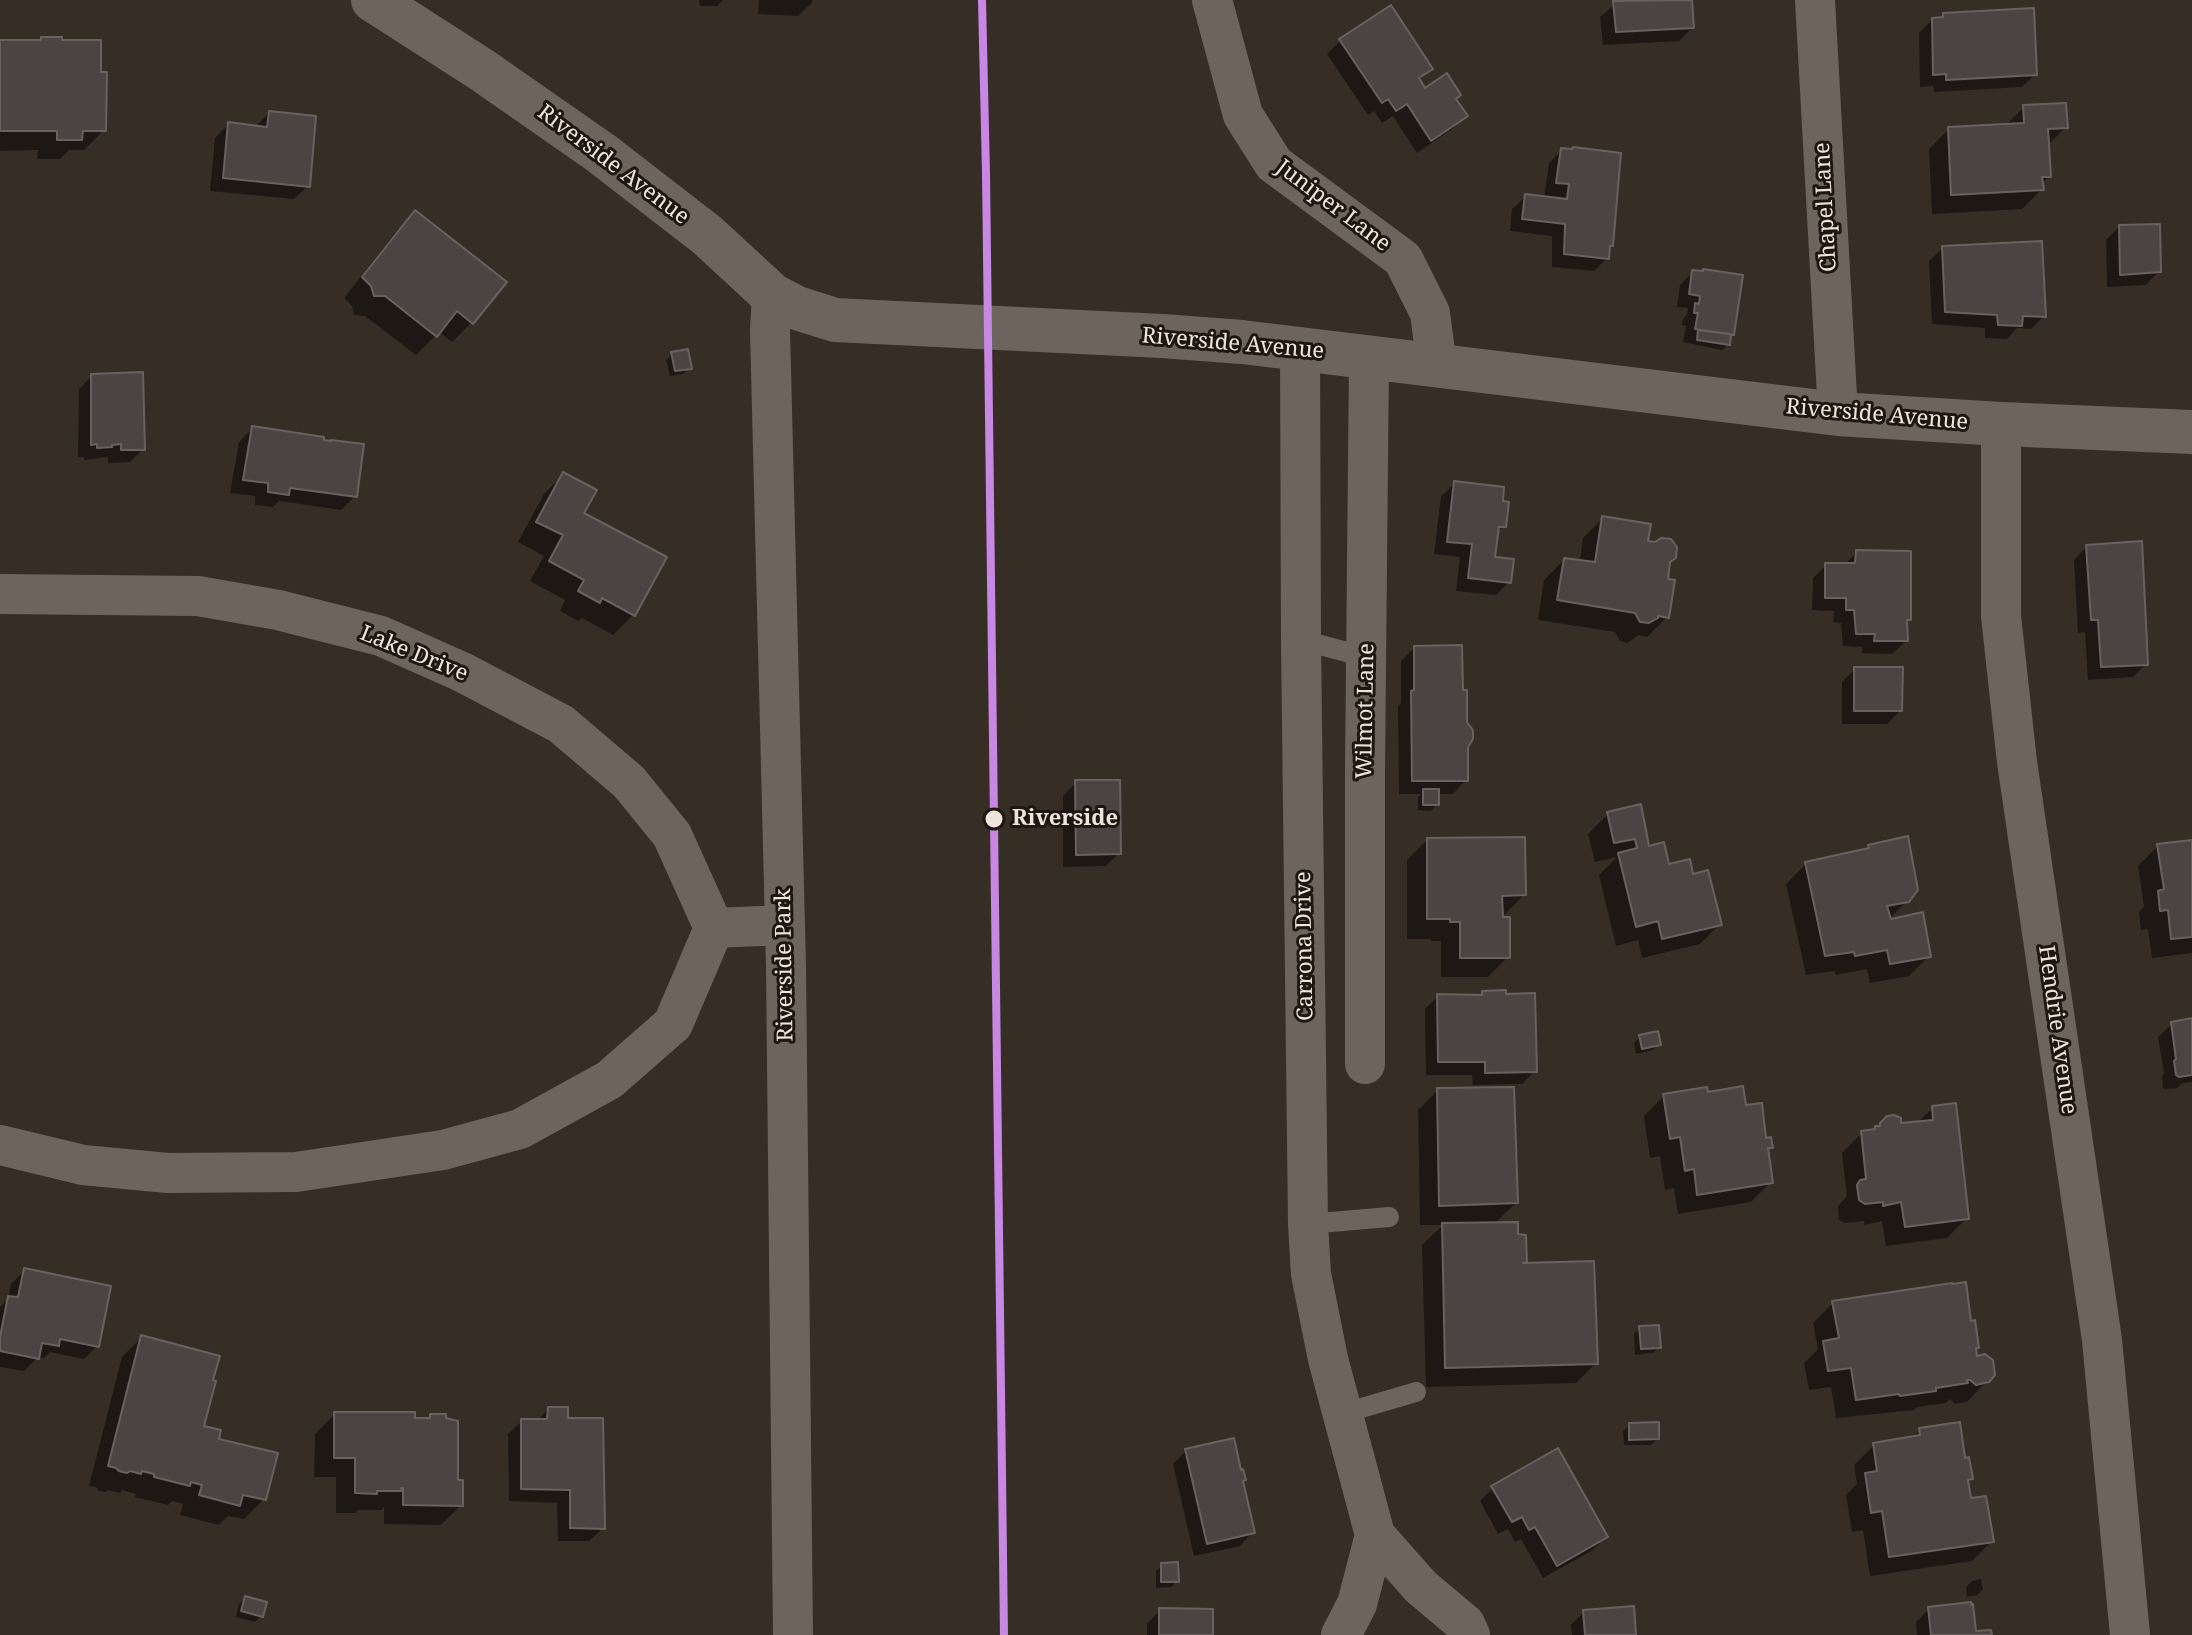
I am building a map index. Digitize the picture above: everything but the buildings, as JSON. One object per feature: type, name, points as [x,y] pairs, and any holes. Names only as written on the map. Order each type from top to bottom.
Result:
[{"type":"street","name":"Juniper Lane","points":[[1212,0],[1243,115],[1274,164],[1403,259],[1430,313],[1437,367]]},
{"type":"street","name":"Chapel Lane","points":[[1815,0],[1838,414]]},
{"type":"street","name":"Riverside Avenue","points":[[396,7],[601,153],[707,235],[772,295],[797,308],[835,320],[1162,336],[1300,349],[1838,414],[2192,432]]},
{"type":"street","name":"Riverside Park","points":[[772,295],[770,330],[785,925],[793,1635]]},
{"type":"street","name":"Carrona Drive","points":[[1300,349],[1301,640],[1311,1274],[1341,1414],[1375,1535],[1421,1587],[1465,1624],[1470,1635]]},
{"type":"street","name":"Wilmot Lane","points":[[1365,1064],[1369,358]]},
{"type":"street","name":"Hendrie Avenue","points":[[2001,424],[2001,616],[2017,762],[2102,1340],[2130,1635]]},
{"type":"street","name":"Lake Drive","points":[[0,594],[198,596],[278,610],[381,636],[462,672],[561,724],[629,782],[672,835],[714,928]]},
{"type":"street","points":[[0,1145],[83,1165],[168,1173],[296,1172],[443,1150],[520,1129],[609,1080],[673,1024],[714,928],[785,925]]},
{"type":"street","points":[[1341,1635],[1357,1604],[1375,1535]]},
{"type":"lane","points":[[1301,640],[1366,657]]},
{"type":"lane","points":[[1308,1224],[1389,1217]]},
{"type":"lane","points":[[1341,1414],[1416,1392]]},
{"type":"transit line","points":[[982,0],[1004,1635]]},
{"type":"place","name":"Riverside","points":[[994,819]]}]
